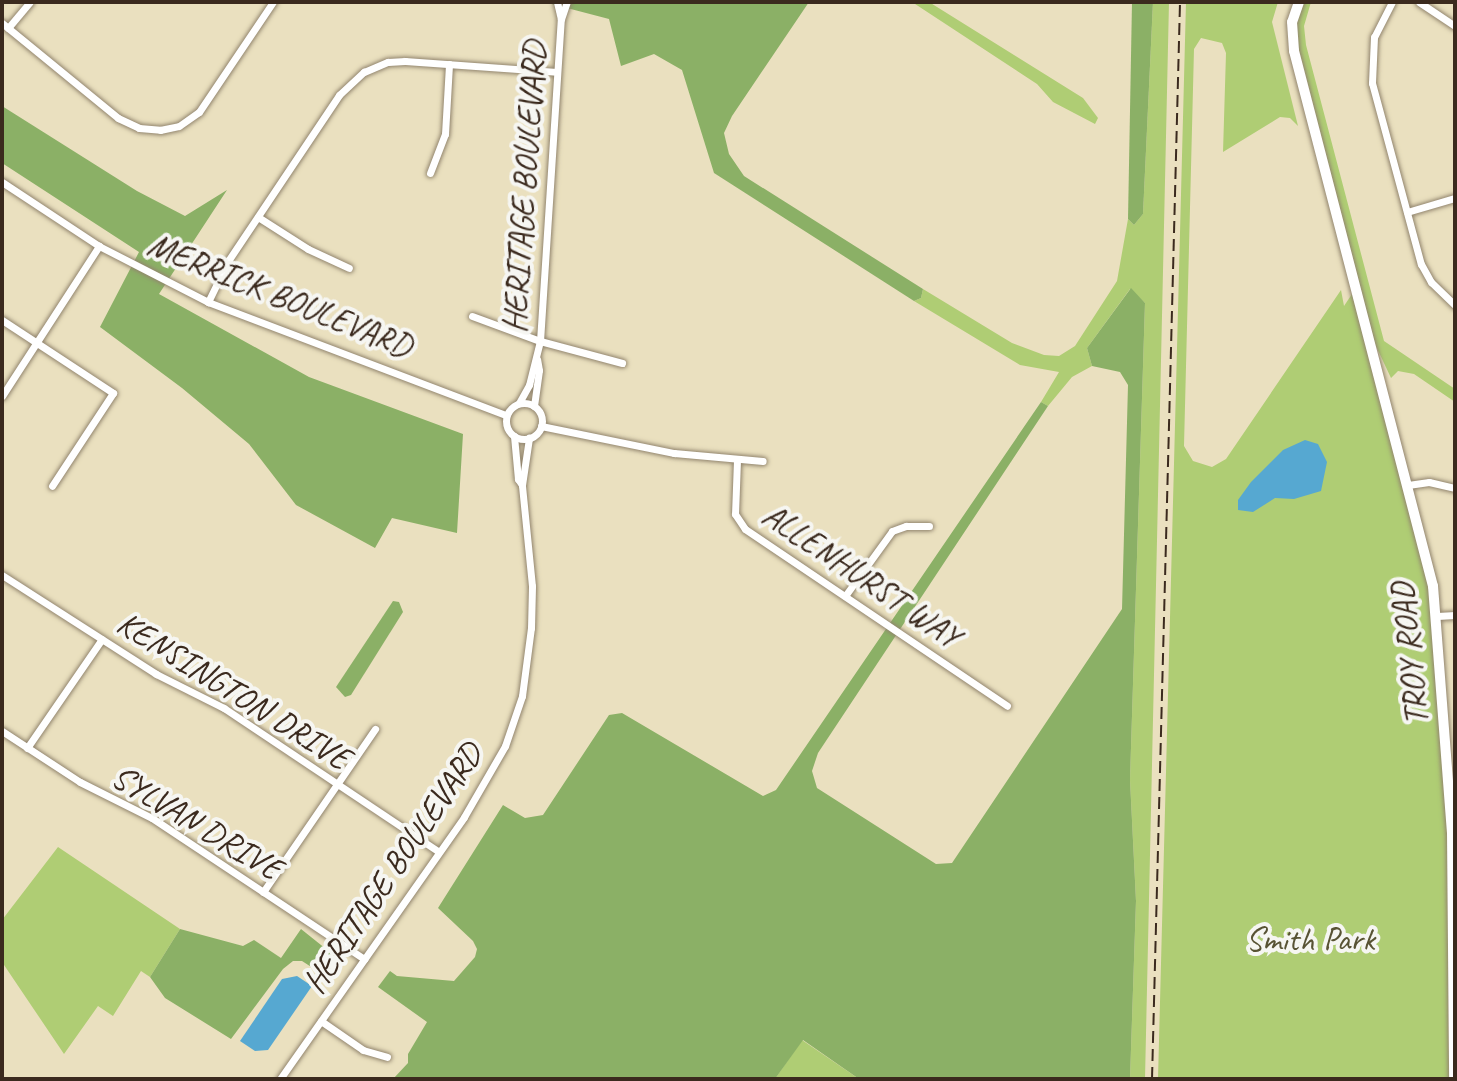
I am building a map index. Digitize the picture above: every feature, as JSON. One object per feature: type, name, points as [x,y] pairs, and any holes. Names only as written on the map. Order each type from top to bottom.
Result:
[{"type":"street","points":[[30,2],[5,26],[118,118],[139,128],[160,130],[179,126],[199,112],[273,2]]},
{"type":"street","name":"HERITAGE BOULEVARD","points":[[557,2],[561,19]]},
{"type":"street","name":"HERITAGE BOULEVARD","points":[[534,406],[561,19],[567,2]]},
{"type":"street","name":"TROY ROAD","points":[[1299,2],[1292,22],[1294,51],[1408,485],[1431,576],[1437,616],[1452,832],[1454,1079]]},
{"type":"street","points":[[1392,2],[1374,37],[1372,83],[1421,264],[1431,282],[1455,305]]},
{"type":"street","points":[[1419,2],[1455,26]]},
{"type":"street","points":[[208,302],[228,261],[353,79],[388,62],[557,72]]},
{"type":"street","points":[[430,173],[445,134],[449,64]]},
{"type":"street","name":"MERRICK BOULEVARD","points":[[2,182],[99,246],[208,302],[506,415]]},
{"type":"street","points":[[1407,212],[1455,198]]},
{"type":"street","points":[[258,217],[308,249],[349,268]]},
{"type":"street","points":[[2,396],[99,246]]},
{"type":"street","points":[[472,316],[540,341],[622,363]]},
{"type":"street","points":[[2,320],[113,393],[52,486]]},
{"type":"street","name":"HERITAGE BOULEVARD","points":[[519,403],[537,359]]},
{"type":"street","points":[[519,403],[534,406],[541,417],[541,426],[529,438],[514,436],[506,427],[506,415],[519,403]]},
{"type":"street","points":[[541,426],[674,453],[763,461]]},
{"type":"street","name":"HERITAGE BOULEVARD","points":[[514,436],[518,479],[522,485]]},
{"type":"street","name":"HERITAGE BOULEVARD","points":[[280,1079],[486,782],[505,746],[522,696],[532,586],[522,485],[529,438]]},
{"type":"street","name":"ALLENHURST WAY","points":[[737,460],[734,504],[738,522],[1007,706]]},
{"type":"street","points":[[1408,485],[1429,482],[1455,488]]},
{"type":"street","points":[[845,596],[892,531],[906,526],[929,526]]},
{"type":"street","name":"KENSINGTON DRIVE","points":[[2,575],[156,674],[224,708],[438,851]]},
{"type":"street","points":[[1437,616],[1455,615]]},
{"type":"street","points":[[27,748],[102,639]]},
{"type":"street","points":[[263,892],[375,729]]},
{"type":"street","name":"SYLVAN DRIVE","points":[[2,731],[80,782],[156,821],[364,959]]},
{"type":"street","points":[[321,1021],[363,1050],[387,1057]]},
{"type":"green space","points":[[544,2],[809,2],[732,116],[724,133],[729,154],[744,176],[923,289],[921,298],[914,301],[714,173],[682,70],[654,54],[621,66],[609,19]]},
{"type":"green space","points":[[912,2],[929,2],[1083,98],[1098,118],[1095,124],[1053,102],[1037,84]]},
{"type":"green space","points":[[1132,2],[1153,2],[1143,214],[1134,225],[1128,219]]},
{"type":"green space","points":[[1153,2],[1169,2],[1145,1079],[1130,1079],[1136,901],[1130,780],[1145,303],[1130,289],[1087,348],[1092,366],[1072,377],[1048,406],[1041,402],[1059,372],[1020,365],[914,301],[921,298],[923,289],[1012,343],[1044,355],[1059,356],[1075,346],[1117,281],[1128,219],[1134,225],[1143,214]]},
{"type":"green space","name":"Smith Park","points":[[1186,2],[1278,2],[1272,22],[1298,126],[1290,118],[1280,117],[1223,152],[1226,53],[1222,43],[1201,38],[1194,49],[1184,446],[1193,461],[1212,467],[1226,459],[1341,290],[1344,306],[1352,294],[1432,594],[1447,789],[1449,1079],[1158,1079]]},
{"type":"green space","points":[[1304,2],[1311,2],[1304,26],[1306,45],[1384,341],[1455,389],[1455,402],[1414,374],[1398,371],[1391,378],[1375,344],[1297,42],[1296,24]]},
{"type":"green space","points":[[2,106],[137,191],[185,216],[227,190],[159,294],[309,377],[463,434],[457,533],[392,518],[375,548],[296,505],[249,444],[182,388],[100,327],[139,252],[2,163]]},
{"type":"green space","points":[[1131,288],[1145,303],[1130,780],[1136,901],[1130,1079],[859,1079],[803,1040],[775,1079],[393,1079],[408,1063],[408,1054],[427,1022],[378,987],[390,971],[397,976],[454,981],[475,957],[477,949],[473,941],[438,908],[503,805],[525,818],[543,815],[609,715],[622,713],[763,796],[776,790],[1041,402],[1048,406],[818,753],[812,771],[817,788],[936,864],[952,863],[1122,609],[1128,385],[1120,372],[1092,366],[1087,348]]},
{"type":"green space","points":[[393,601],[399,602],[403,612],[351,695],[345,697],[336,687]]},
{"type":"green space","points":[[58,847],[180,929],[150,977],[141,971],[113,1016],[98,1006],[64,1054],[2,962],[2,920]]},
{"type":"green space","points":[[180,929],[243,946],[254,940],[281,958],[301,929],[341,961],[330,979],[302,961],[293,961],[283,969],[231,1039],[165,998],[150,977]]},
{"type":"green space","points":[[802,1040],[859,1079],[775,1079]]},
{"type":"water","points":[[1305,440],[1318,444],[1327,462],[1321,491],[1294,499],[1275,498],[1253,512],[1238,510],[1238,500],[1251,482],[1283,450]]},
{"type":"water","points":[[297,976],[312,986],[268,1050],[255,1051],[240,1041],[282,979]]},
{"type":"railway","points":[[1152,1079],[1180,2]]}]
